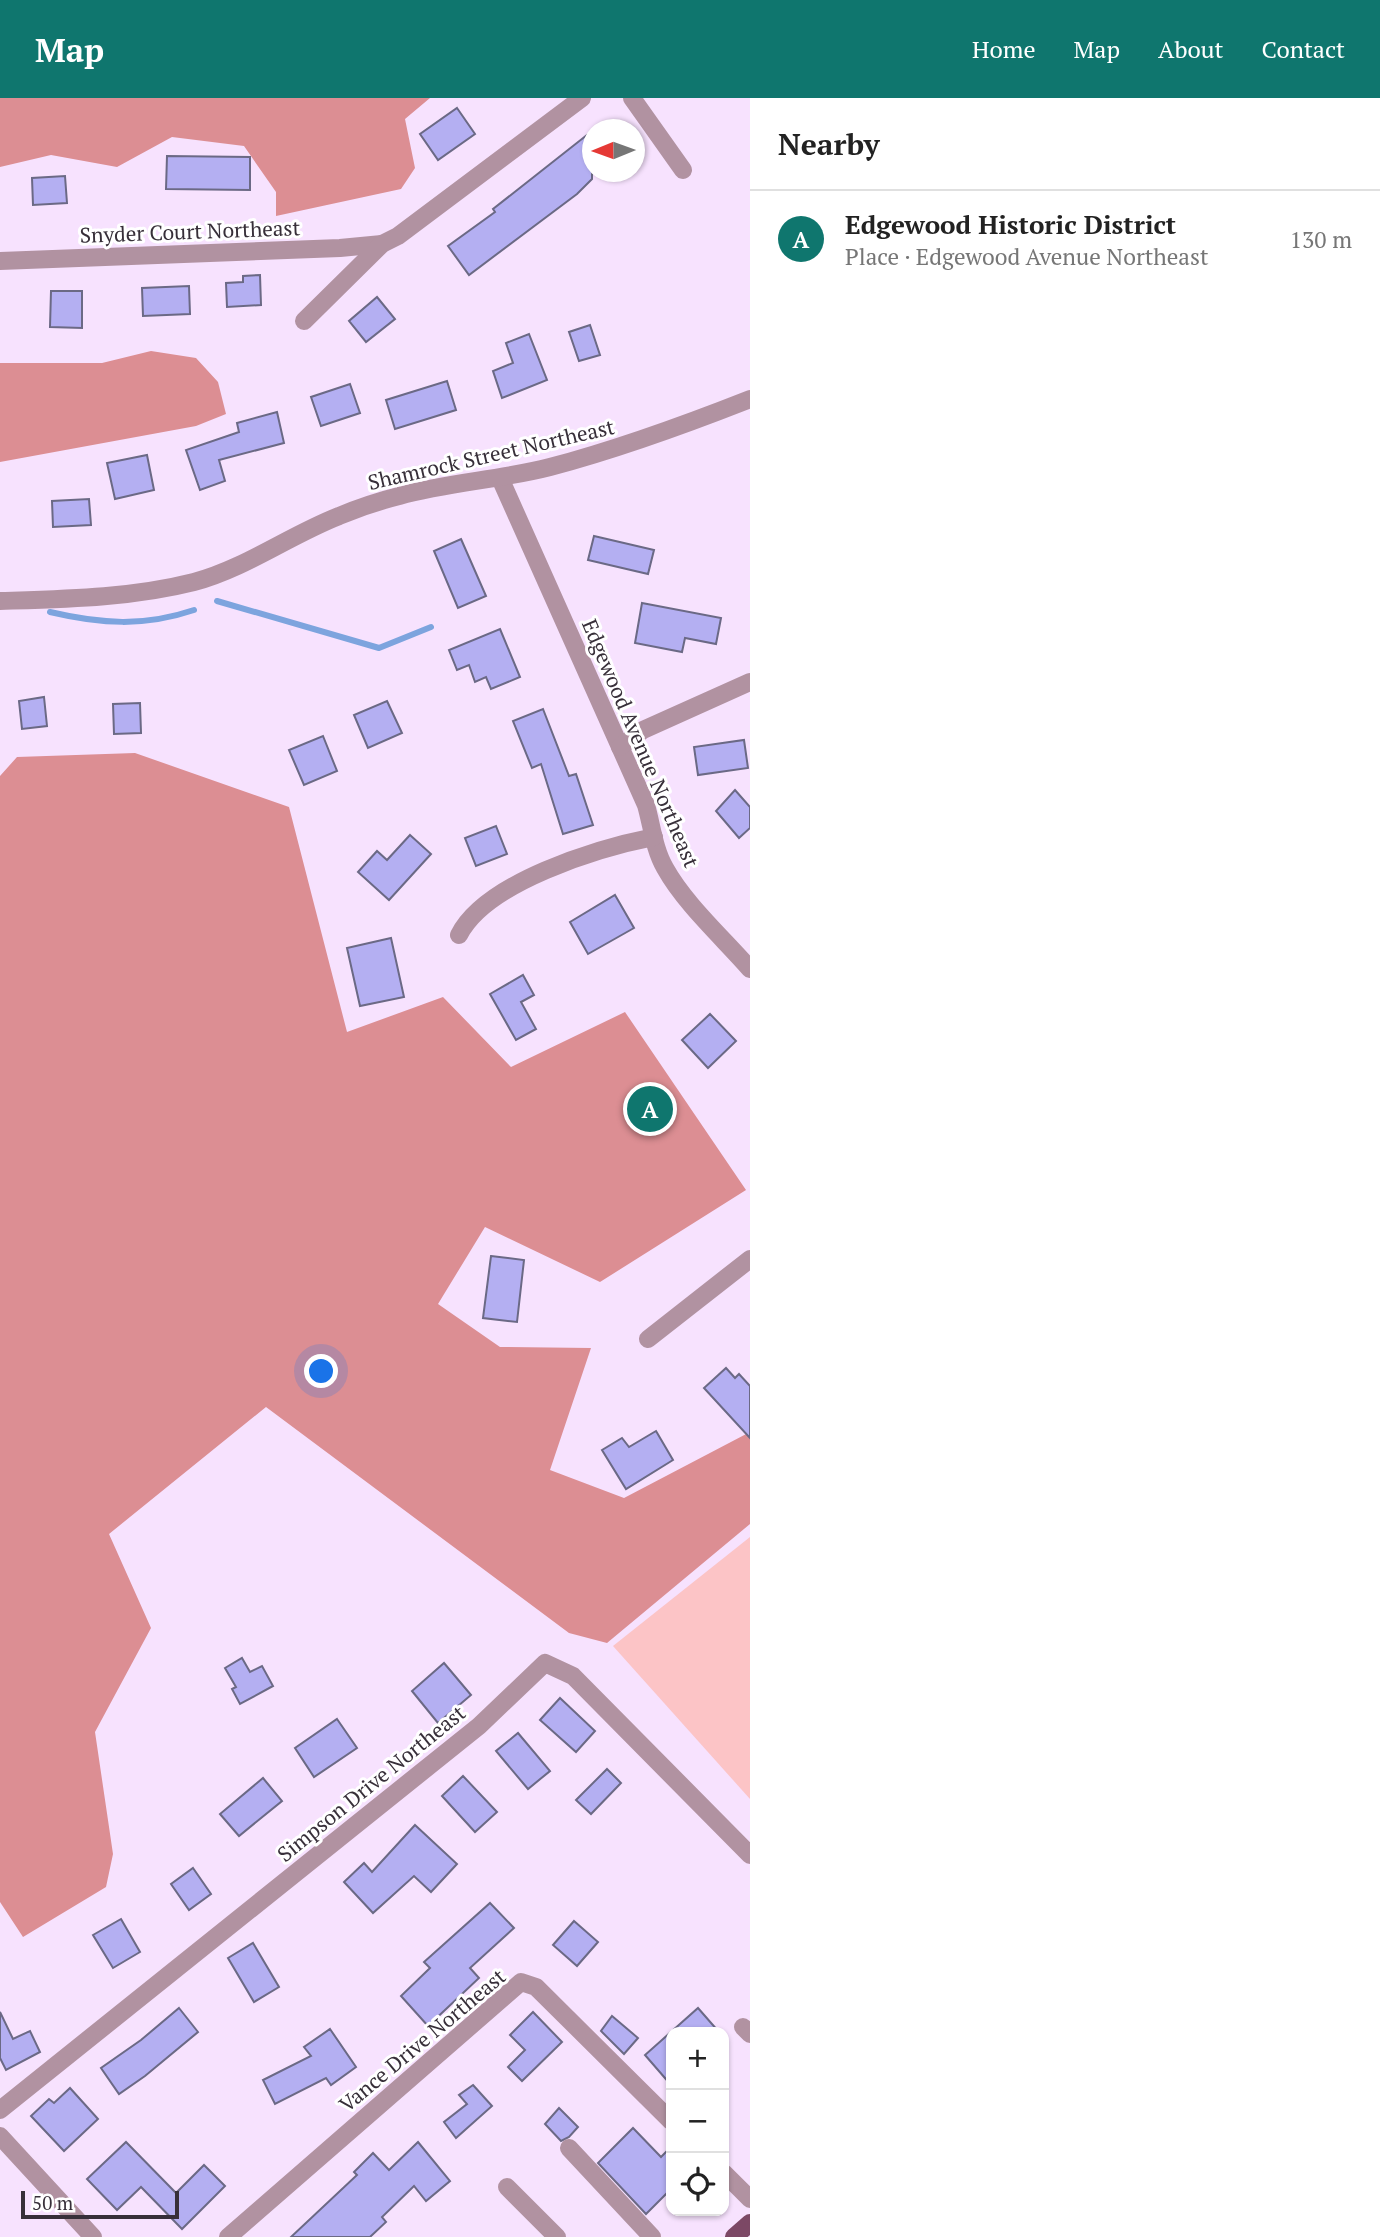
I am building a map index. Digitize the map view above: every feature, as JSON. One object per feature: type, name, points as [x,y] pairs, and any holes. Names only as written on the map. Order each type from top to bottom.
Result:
[{"type":"main road","points":[[734,2237],[750,2222]]},
{"type":"street","points":[[304,321],[382,244],[398,236],[582,98]]},
{"type":"street","points":[[632,98],[683,170]]},
{"type":"street","name":"Snyder Court Northeast","points":[[0,261],[340,248],[382,244]]},
{"type":"street","name":"Shamrock Street Northeast","points":[[0,601],[131,594],[196,581],[245,562],[338,516],[425,490],[549,467],[634,443],[750,399]]},
{"type":"street","name":"Edgewood Avenue Northeast","points":[[500,478],[646,805],[665,869],[685,896],[750,969]]},
{"type":"street","points":[[620,747],[643,730],[750,681]]},
{"type":"street","points":[[459,935],[479,908],[515,886],[584,855],[618,844],[654,837]]},
{"type":"street","points":[[649,1339],[750,1259]]},
{"type":"street","name":"Simpson Drive Northeast","points":[[0,2110],[479,1726],[545,1663],[573,1676],[750,1855]]},
{"type":"street","name":"Vance Drive Northeast","points":[[228,2237],[521,1982],[536,1987],[666,2116]]},
{"type":"street","points":[[0,2136],[93,2237]]},
{"type":"street","points":[[569,2148],[652,2237]]},
{"type":"street","points":[[729,2178],[750,2199]]},
{"type":"street","points":[[507,2187],[557,2237]]},
{"type":"shaded area","points":[[0,98],[430,98],[405,119],[415,168],[401,189],[276,216],[276,192],[244,146],[172,137],[117,167],[51,155],[0,167]]},
{"type":"shaded area","points":[[151,351],[196,358],[218,382],[226,414],[196,426],[0,462],[0,363],[102,363]]},
{"type":"shaded area","points":[[135,753],[289,807],[347,1032],[443,997],[511,1067],[625,1012],[746,1190],[600,1282],[485,1227],[438,1304],[500,1347],[591,1348],[550,1470],[624,1498],[750,1432],[750,1524],[607,1643],[569,1633],[266,1407],[109,1534],[151,1628],[95,1732],[113,1854],[106,1887],[23,1937],[0,1902],[0,776],[17,757]]},
{"type":"shaded area","points":[[750,1537],[750,1799],[613,1646]]},
{"type":"building","points":[[457,108],[475,134],[438,160],[420,134]]},
{"type":"building","points":[[582,139],[582,182],[589,182],[577,194],[469,275],[448,246],[495,212],[493,209]]},
{"type":"building","points":[[167,156],[250,157],[250,190],[166,189]]},
{"type":"building","points":[[65,176],[67,203],[33,205],[32,178]]},
{"type":"building","points":[[260,275],[261,305],[227,307],[226,283],[243,282],[243,276]]},
{"type":"building","points":[[189,286],[190,314],[143,316],[142,288]]},
{"type":"building","points":[[51,291],[82,291],[82,328],[50,327]]},
{"type":"building","points":[[377,297],[395,319],[366,342],[349,321]]},
{"type":"building","points":[[590,325],[600,355],[579,361],[569,332]]},
{"type":"building","points":[[529,334],[547,380],[502,398],[493,371],[513,363],[506,343]]},
{"type":"building","points":[[447,381],[456,410],[395,429],[386,400]]},
{"type":"building","points":[[350,384],[360,413],[321,426],[311,397]]},
{"type":"building","points":[[277,412],[284,443],[219,460],[225,481],[200,490],[186,450],[239,432],[237,423]]},
{"type":"building","points":[[147,455],[154,490],[115,499],[107,463]]},
{"type":"building","points":[[89,499],[91,525],[53,527],[52,501]]},
{"type":"building","points":[[594,536],[654,550],[648,574],[588,560]]},
{"type":"building","points":[[461,539],[486,596],[458,608],[434,551]]},
{"type":"building","points":[[642,603],[721,618],[716,644],[685,638],[682,652],[635,643]]},
{"type":"building","points":[[500,629],[520,677],[491,689],[486,677],[475,682],[469,665],[457,670],[449,650]]},
{"type":"building","points":[[44,697],[47,726],[22,729],[19,701]]},
{"type":"building","points":[[387,701],[402,733],[368,748],[354,715]]},
{"type":"building","points":[[140,703],[141,733],[114,734],[113,704]]},
{"type":"building","points":[[543,709],[569,776],[576,774],[593,825],[563,834],[541,764],[532,768],[513,721]]},
{"type":"building","points":[[323,736],[337,771],[304,785],[289,750]]},
{"type":"building","points":[[744,740],[748,768],[698,775],[694,747]]},
{"type":"building","points":[[735,790],[750,807],[750,828],[739,838],[716,811]]},
{"type":"building","points":[[496,826],[507,854],[476,866],[465,838]]},
{"type":"building","points":[[410,835],[431,854],[389,900],[358,872],[377,851],[387,860]]},
{"type":"building","points":[[615,895],[634,928],[588,954],[570,922]]},
{"type":"building","points":[[391,938],[404,997],[360,1006],[347,948]]},
{"type":"building","points":[[523,975],[534,995],[521,1002],[536,1029],[516,1040],[490,994]]},
{"type":"building","points":[[710,1014],[736,1041],[708,1068],[682,1040]]},
{"type":"building","points":[[491,1256],[524,1260],[517,1322],[483,1318]]},
{"type":"building","points":[[726,1368],[735,1378],[739,1374],[750,1386],[750,1438],[704,1388]]},
{"type":"building","points":[[656,1431],[673,1460],[626,1489],[602,1450],[622,1438],[629,1447]]},
{"type":"building","points":[[242,1658],[250,1672],[262,1666],[273,1686],[240,1704],[232,1689],[236,1687],[225,1668]]},
{"type":"building","points":[[444,1663],[471,1695],[438,1723],[412,1691]]},
{"type":"building","points":[[560,1698],[595,1731],[576,1752],[540,1720]]},
{"type":"building","points":[[337,1719],[357,1748],[314,1777],[295,1748]]},
{"type":"building","points":[[518,1733],[550,1771],[528,1789],[496,1751]]},
{"type":"building","points":[[607,1769],[621,1783],[591,1814],[576,1800]]},
{"type":"building","points":[[463,1776],[497,1812],[475,1832],[442,1796]]},
{"type":"building","points":[[263,1778],[282,1801],[239,1836],[220,1814]]},
{"type":"building","points":[[415,1825],[457,1864],[431,1892],[414,1876],[373,1913],[344,1882],[364,1863],[372,1872]]},
{"type":"building","points":[[193,1868],[211,1894],[189,1910],[171,1884]]},
{"type":"building","points":[[490,1903],[514,1928],[470,1968],[479,1978],[428,2026],[401,1996],[430,1968],[424,1962]]},
{"type":"building","points":[[121,1919],[140,1952],[113,1968],[93,1935]]},
{"type":"building","points":[[574,1921],[598,1942],[577,1966],[553,1945]]},
{"type":"building","points":[[253,1943],[279,1987],[254,2002],[228,1958]]},
{"type":"building","points":[[179,2008],[198,2032],[119,2094],[101,2068],[141,2040]]},
{"type":"building","points":[[698,2008],[715,2027],[677,2027]]},
{"type":"building","points":[[0,2012],[13,2039],[30,2031],[40,2052],[6,2070],[0,2058]]},
{"type":"building","points":[[533,2012],[562,2042],[522,2081],[508,2067],[525,2050],[510,2035]]},
{"type":"building","points":[[612,2016],[638,2038],[624,2054],[601,2031]]},
{"type":"building","points":[[330,2029],[356,2067],[331,2085],[326,2078],[275,2104],[263,2080],[311,2056],[304,2047]]},
{"type":"building","points":[[666,2036],[666,2079],[645,2055]]},
{"type":"building","points":[[473,2085],[492,2106],[456,2138],[444,2122],[467,2104],[459,2095]]},
{"type":"building","points":[[70,2088],[98,2119],[64,2151],[31,2116],[49,2099],[54,2103]]},
{"type":"building","points":[[559,2108],[578,2127],[561,2141],[545,2124]]},
{"type":"building","points":[[633,2128],[661,2157],[666,2152],[666,2194],[646,2214],[598,2163]]},
{"type":"building","points":[[126,2142],[176,2193],[204,2165],[225,2186],[182,2229],[141,2187],[117,2210],[87,2179]]},
{"type":"building","points":[[418,2142],[450,2181],[426,2201],[414,2186],[382,2217],[386,2222],[370,2237],[291,2237],[357,2175],[354,2172],[373,2153],[389,2170]]},
{"type":"waterway","points":[[217,601],[379,648],[431,627]]},
{"type":"waterway","points":[[50,612],[122,622],[158,619],[194,610]]},
{"type":"place","name":"Edgewood Historic District","points":[[650,1109]]}]
